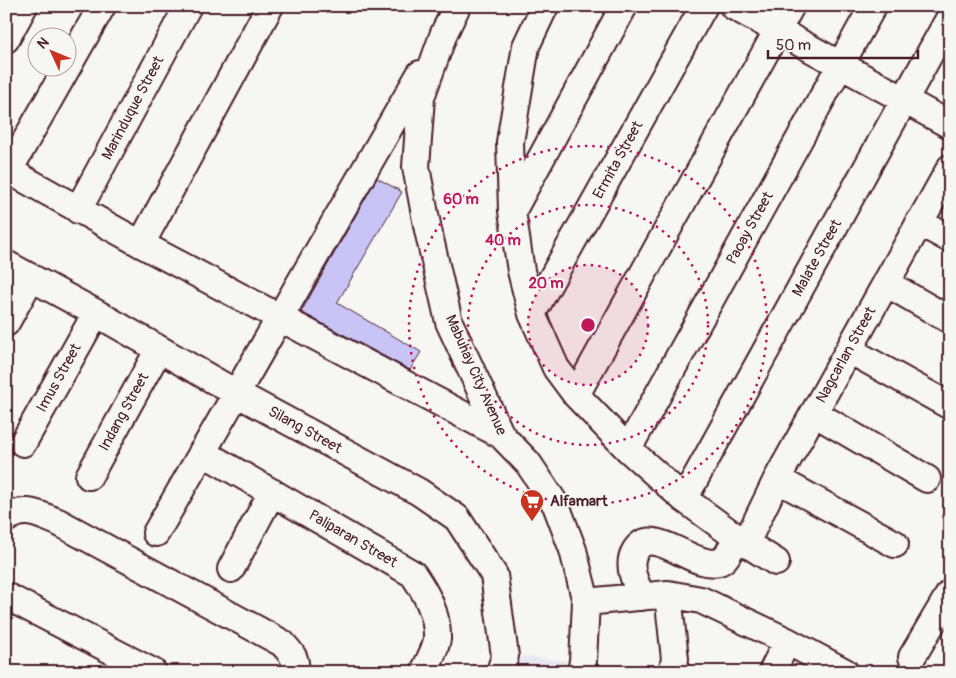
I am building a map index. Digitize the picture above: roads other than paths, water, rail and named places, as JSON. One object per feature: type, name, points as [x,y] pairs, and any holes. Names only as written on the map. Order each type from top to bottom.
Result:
[{"type":"street","points":[[6,39],[24,6]]},
{"type":"street","points":[[102,6],[8,170],[141,244],[501,435]]},
{"type":"street","name":"Marinduque Street","points":[[78,210],[188,6]]},
{"type":"street","points":[[141,244],[270,6]]},
{"type":"street","name":"Mabuhay City Avenue","points":[[156,533],[444,33],[457,6]]},
{"type":"street","points":[[545,6],[526,46],[510,142],[512,211],[521,270],[532,314],[556,368],[576,395],[628,449],[684,499],[741,540],[776,562]]},
{"type":"street","points":[[512,211],[624,6]]},
{"type":"street","name":"Ermita Street","points":[[532,314],[704,6]]},
{"type":"street","points":[[733,6],[950,125]]},
{"type":"street","points":[[576,395],[791,6]]},
{"type":"street","name":"Paoay Street","points":[[628,449],[873,6]]},
{"type":"street","name":"Malate Street","points":[[684,499],[950,17]]},
{"type":"street","name":"Mabuhay City Avenue","points":[[444,33],[421,97],[416,167],[428,230],[449,322],[501,435],[528,463],[556,505],[573,550],[586,602],[581,672]]},
{"type":"street","name":"Nagcarlan Street","points":[[642,597],[632,570],[633,556],[636,549],[644,544],[653,541],[666,544],[693,559],[719,562],[741,540],[777,479],[950,168]]},
{"type":"street","points":[[919,222],[950,239]]},
{"type":"street","name":"Silang Street","points":[[6,264],[236,393],[419,492],[457,518],[494,575],[505,656],[500,672]]},
{"type":"street","points":[[6,323],[31,278]]},
{"type":"street","points":[[886,283],[950,320]]},
{"type":"street","name":"Imus Street","points":[[22,443],[96,313]]},
{"type":"street","name":"Indang Street","points":[[89,476],[160,349]]},
{"type":"street","points":[[849,350],[950,406]]},
{"type":"street","points":[[814,413],[927,479]]},
{"type":"street","name":"Paliparan Street","points":[[202,452],[413,574],[427,594],[434,616],[437,640],[424,672]]},
{"type":"street","points":[[777,479],[895,544]]},
{"type":"street","points":[[231,569],[272,492]]},
{"type":"street","points":[[6,519],[15,512],[26,511],[58,522],[282,643],[296,662],[295,672]]},
{"type":"street","points":[[586,602],[668,594],[701,600],[787,641],[845,672]]},
{"type":"street","points":[[668,594],[675,659],[672,672]]},
{"type":"street","points":[[912,657],[949,595]]},
{"type":"street","points":[[6,596],[153,672]]},
{"type":"street","points":[[772,672],[787,641]]},
{"type":"place","name":"Alfamart","points":[[532,522]]}]
